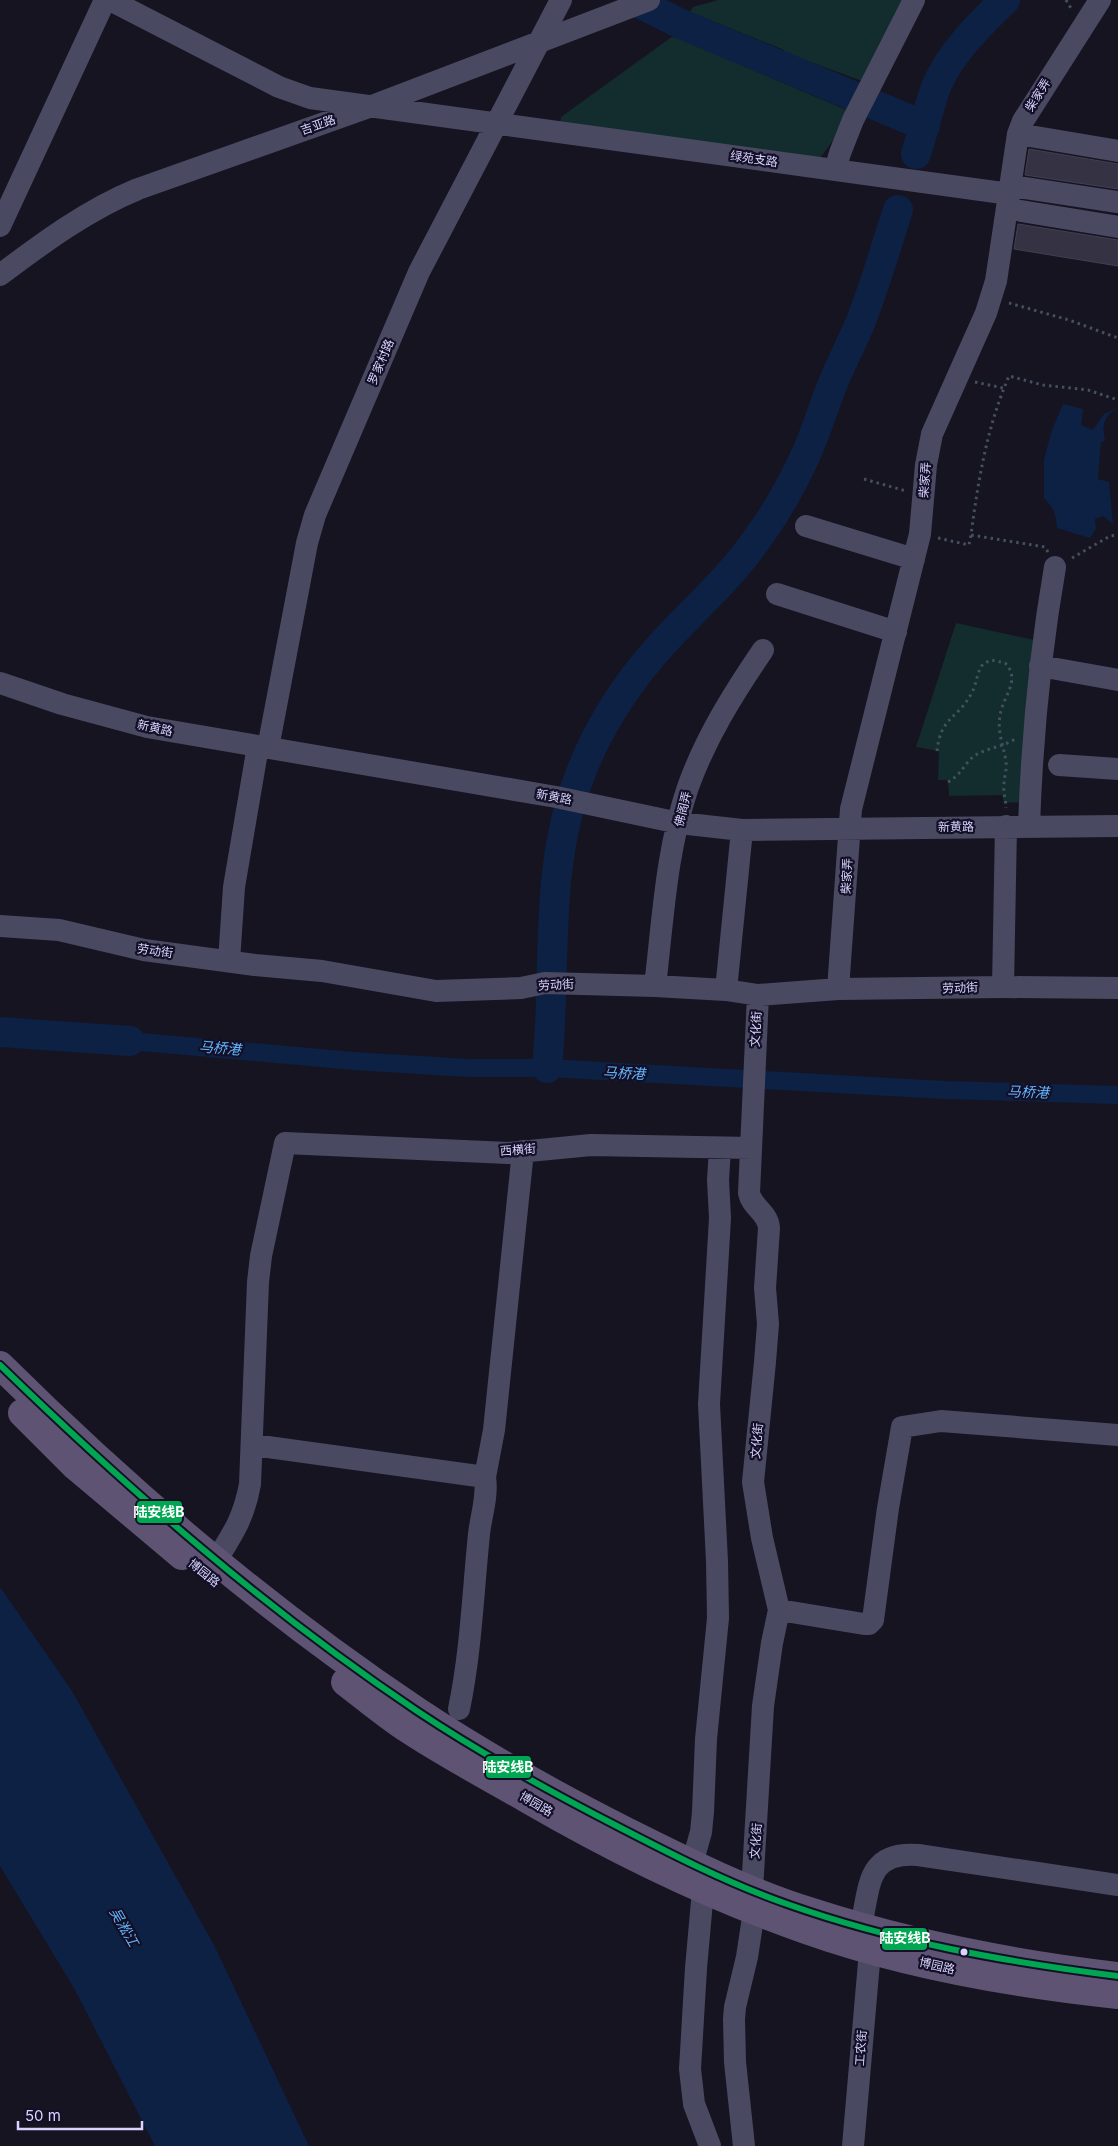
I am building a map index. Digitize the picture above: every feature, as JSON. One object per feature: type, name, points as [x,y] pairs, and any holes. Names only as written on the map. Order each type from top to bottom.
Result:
[{"type":"main road","name":"博园路","points":[[0,1365],[88,1451],[278,1610],[418,1712],[590,1812],[692,1864],[753,1900]]},
{"type":"main road","name":"博园路","points":[[0,1391],[75,1466],[260,1619],[408,1730],[581,1830],[703,1890],[809,1912],[866,1939],[944,1968],[1055,1989],[1118,1995]]},
{"type":"main road","name":"博园路","points":[[866,1939],[947,1947],[1048,1967],[1118,1976]]},
{"type":"street","points":[[0,226],[105,0]]},
{"type":"street","name":"绿苑支路","points":[[110,0],[279,87],[310,98],[835,170],[1014,197],[1076,195],[1118,202]]},
{"type":"street","name":"罗家村路","points":[[228,961],[234,887],[307,543],[315,516],[416,278],[560,0]]},
{"type":"street","name":"吉亚路","points":[[0,275],[80,217],[108,201],[372,106],[649,0]]},
{"type":"street","points":[[835,170],[856,114],[914,0]]},
{"type":"street","name":"柴家弄","points":[[838,989],[849,829],[858,780],[920,534],[926,466],[932,434],[991,298],[1014,197],[1018,134],[1029,109],[1100,0]]},
{"type":"street","points":[[1018,134],[1118,151]]},
{"type":"street","points":[[1073,220],[1076,195]]},
{"type":"street","points":[[1014,197],[1073,220],[1118,227]]},
{"type":"street","points":[[806,526],[914,559]]},
{"type":"street","points":[[1029,826],[1034,727],[1040,666],[1055,568]]},
{"type":"street","points":[[777,594],[896,632]]},
{"type":"street","name":"佛阁弄","points":[[655,986],[666,888],[688,789],[709,738],[736,690],[763,650]]},
{"type":"street","points":[[1040,666],[1118,680]]},
{"type":"street","name":"新黄路","points":[[0,683],[106,717],[147,727],[556,797],[679,823],[742,830],[1118,826]]},
{"type":"street","points":[[1059,765],[1118,769]]},
{"type":"street","points":[[1003,987],[1006,826]]},
{"type":"street","points":[[726,990],[742,830]]},
{"type":"street","name":"劳动街","points":[[0,926],[66,931],[144,950],[322,971],[436,991],[521,988],[552,983],[726,990],[758,995],[838,989],[1118,988]]},
{"type":"street","name":"文化街","points":[[744,2146],[735,2062],[734,2019],[747,1957],[753,1900],[763,1706],[779,1610],[760,1530],[753,1482],[768,1324],[765,1288],[769,1228],[769,1220],[750,1201],[749,1193],[758,995]]},
{"type":"street","name":"西横街","points":[[252,1445],[258,1282],[261,1256],[285,1143],[488,1152],[591,1145],[751,1148]]},
{"type":"street","points":[[692,1864],[701,1832],[706,1739],[718,1618],[718,1570],[709,1404],[720,1218],[718,1180],[720,1148]]},
{"type":"street","points":[[459,1709],[465,1682],[474,1609],[479,1532],[486,1490],[485,1477],[494,1430],[523,1151]]},
{"type":"street","points":[[779,1610],[864,1624],[869,1624],[872,1620],[902,1427],[941,1420],[1118,1435]]},
{"type":"street","points":[[217,1559],[239,1524],[246,1505],[250,1484],[252,1445],[485,1477]]},
{"type":"street","name":"工农街","points":[[853,2146],[866,1939],[872,1875],[876,1868],[887,1858],[901,1855],[918,1855],[1118,1884]]},
{"type":"street","points":[[703,1890],[690,2069],[694,2104],[710,2146]]},
{"type":"path","points":[[991,298],[1069,320],[1118,338]]},
{"type":"path","points":[[920,534],[969,545],[984,454],[1009,376],[1043,385],[1088,390],[1118,400]]},
{"type":"path","points":[[957,378],[1004,388]]},
{"type":"path","points":[[864,479],[924,495]]},
{"type":"path","points":[[971,535],[1045,547],[1055,568],[1110,536],[1118,535]]},
{"type":"path","points":[[937,751],[939,736],[945,724],[972,693],[980,668],[985,662],[992,660],[1005,663],[1013,677],[1000,716],[999,730],[1006,761],[1004,788],[1006,826]]},
{"type":"path","points":[[948,782],[960,774],[975,756],[1002,746],[1034,727]]},
{"type":"green space","points":[[718,0],[905,0],[865,82],[783,52],[784,50],[690,12],[693,7]]},
{"type":"green space","points":[[673,36],[849,111],[837,135],[818,161],[560,126],[561,117]]},
{"type":"green space","points":[[956,623],[1039,641],[1024,802],[1004,803],[1002,795],[949,796],[948,780],[938,780],[939,751],[916,747]]},
{"type":"water","points":[[1063,404],[1083,409],[1081,425],[1093,430],[1104,414],[1117,408],[1106,418],[1105,441],[1101,442],[1098,479],[1109,482],[1113,524],[1103,516],[1095,519],[1096,529],[1090,538],[1057,528],[1054,512],[1044,498],[1044,459],[1052,430]]},
{"type":"water","name":"吴淞江","points":[[0,1587],[72,1691],[214,1945],[309,2146],[155,2146],[74,1988],[0,1866]]},
{"type":"building","points":[[1029,149],[1118,164],[1118,189],[1025,175]]},
{"type":"building","points":[[1018,224],[1118,240],[1118,266],[1014,249]]},
{"type":"waterway","points":[[633,0],[681,24],[925,126]]},
{"type":"waterway","points":[[916,154],[933,95],[942,75],[966,40],[1005,0]]},
{"type":"waterway","points":[[547,1068],[556,883],[568,811],[580,775],[605,721],[638,672],[747,553],[784,497],[807,452],[832,385],[864,314],[898,210]]},
{"type":"waterway","points":[[0,1032],[130,1041]]},
{"type":"waterway","name":"马桥港","points":[[130,1041],[354,1061],[468,1068],[547,1068],[945,1090],[1118,1095]]},
{"type":"transit line","name":"陆安线B","points":[[0,1365],[149,1503],[306,1632],[417,1711],[465,1742],[539,1785],[700,1868],[787,1904],[909,1940],[992,1957],[1118,1976]]}]
